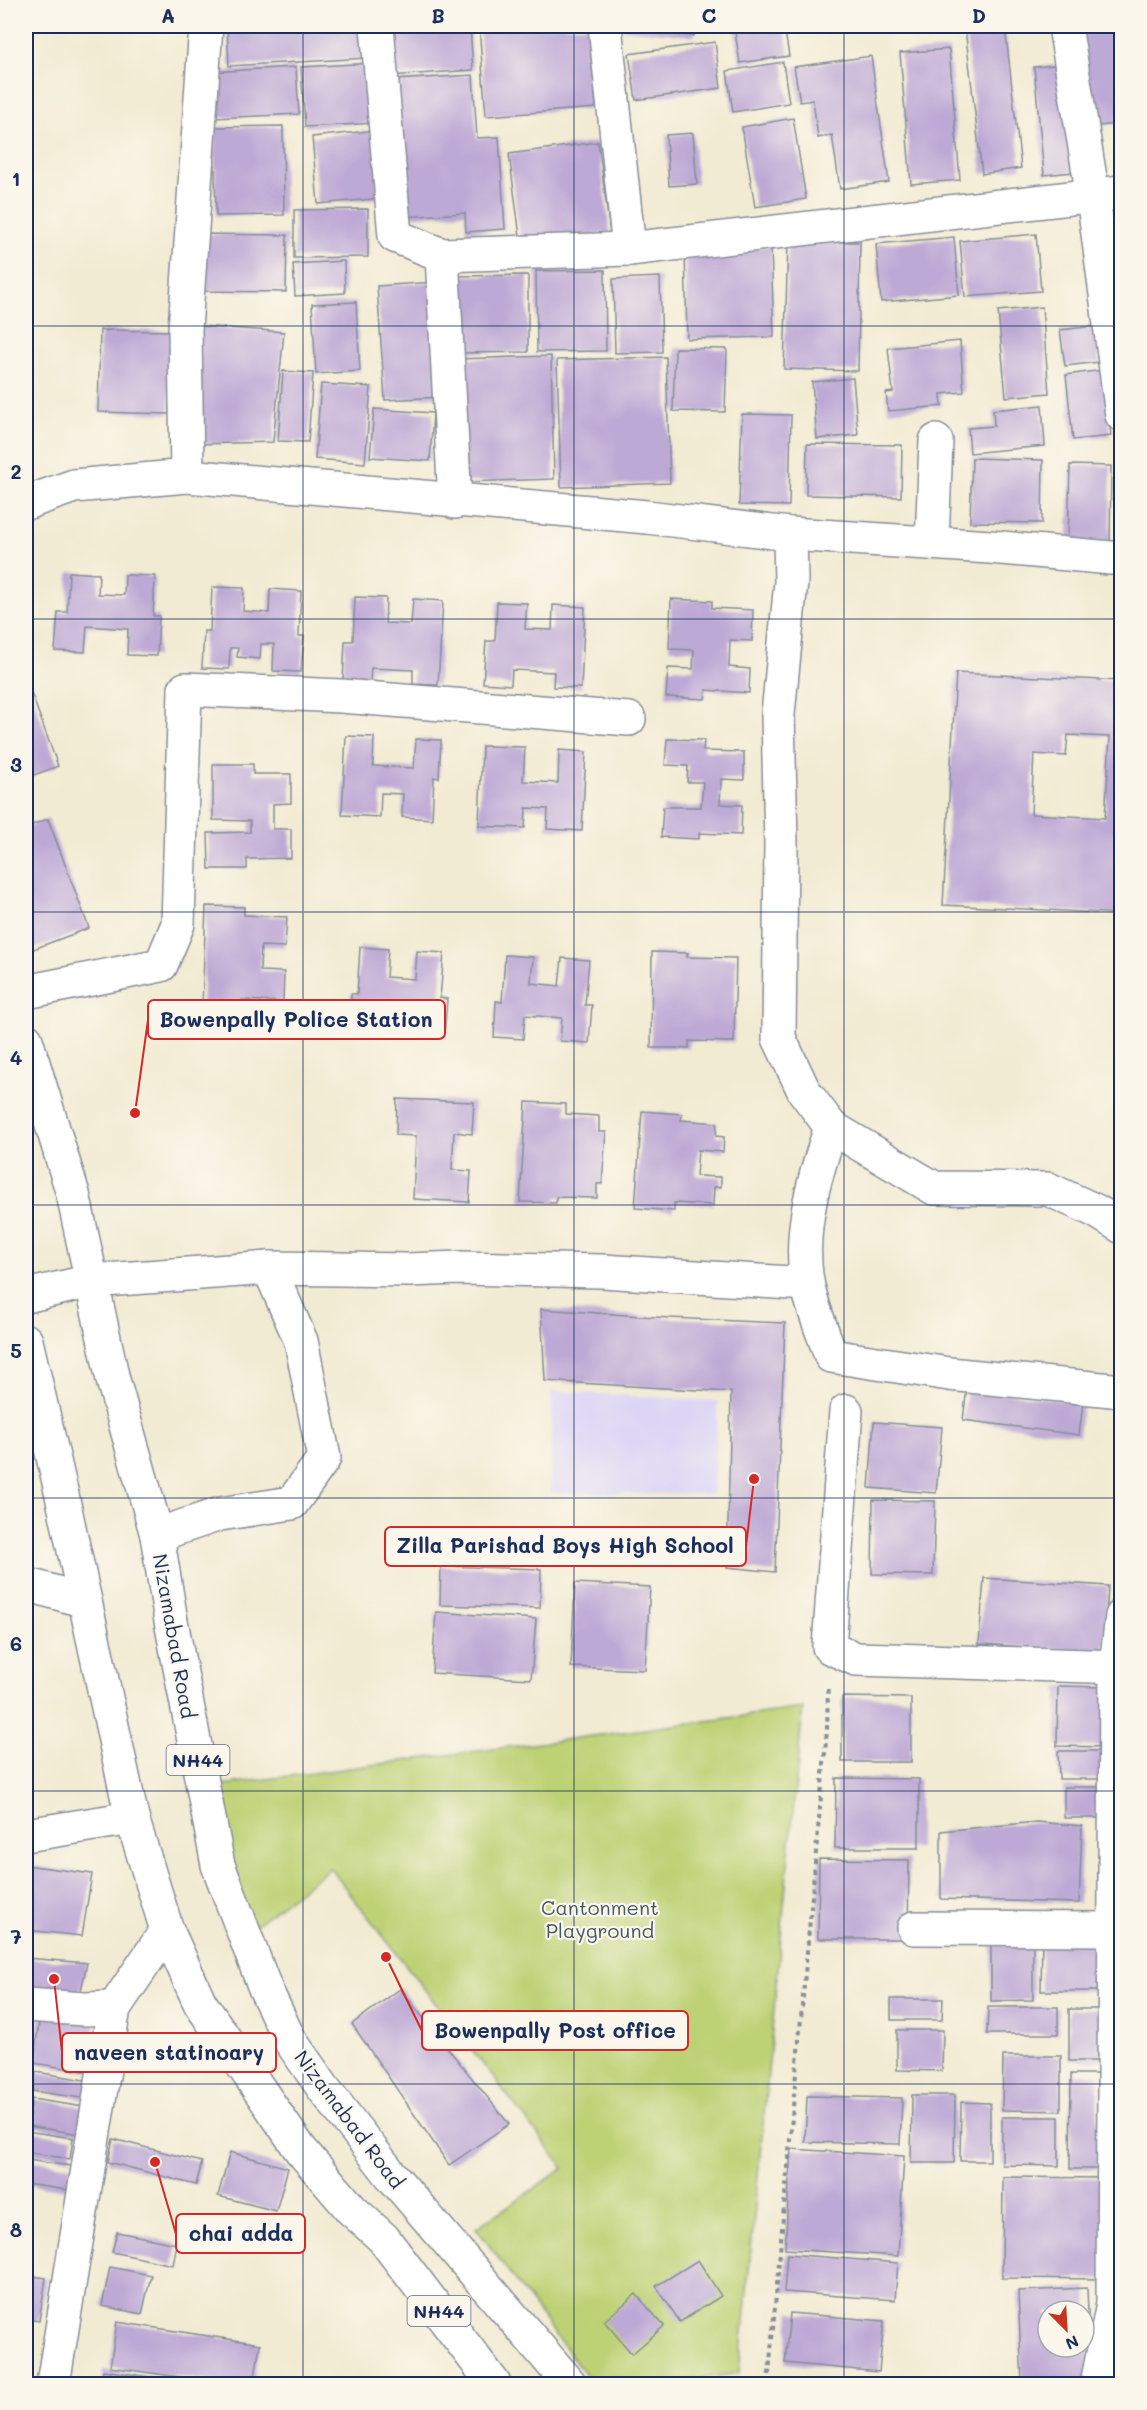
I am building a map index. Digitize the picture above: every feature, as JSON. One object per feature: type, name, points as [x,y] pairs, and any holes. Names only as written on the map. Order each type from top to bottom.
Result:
[{"type":"main road","points":[[187,476],[185,329],[206,26]]},
{"type":"main road","points":[[377,26],[395,236],[442,255],[629,249],[1107,194]]},
{"type":"main road","points":[[605,26],[629,249]]},
{"type":"main road","points":[[1065,26],[1107,194],[1122,415]]},
{"type":"main road","points":[[442,255],[454,502]]},
{"type":"main road","points":[[932,543],[936,441]]},
{"type":"main road","points":[[26,503],[74,486],[187,476],[454,502],[646,517],[790,534],[1122,559]]},
{"type":"main road","points":[[790,534],[791,582],[778,714],[781,843],[779,1038],[804,1091],[831,1127],[934,1188],[1048,1190],[1096,1211],[1122,1227]]},
{"type":"main road","points":[[26,992],[161,965],[178,924],[185,689],[341,696],[629,719]]},
{"type":"main road","name":"Nizamabad Road","points":[[26,1040],[73,1194],[113,1380],[157,1535],[171,1621],[218,1865],[265,1988],[289,2039],[391,2175],[570,2385]]},
{"type":"main road","points":[[831,1127],[813,1184],[804,1257],[807,1284],[831,1356],[950,1374],[1122,1391]]},
{"type":"main road","points":[[26,1296],[91,1281],[269,1268],[602,1271],[807,1284]]},
{"type":"main road","points":[[157,1535],[220,1514],[292,1503],[324,1458],[301,1341],[269,1268]]},
{"type":"main road","name":"NH44","points":[[26,1341],[132,1818],[166,1930],[200,2003],[234,2056],[300,2149],[352,2210],[383,2238],[494,2385]]},
{"type":"main road","points":[[846,1411],[829,1647],[856,1659],[1119,1666]]},
{"type":"main road","points":[[26,1584],[85,1601]]},
{"type":"main road","points":[[1096,2385],[1117,2305],[1115,1929],[1119,1666],[1122,1616]]},
{"type":"main road","points":[[26,1835],[132,1818]]},
{"type":"main road","points":[[914,1928],[1115,1929]]},
{"type":"main road","points":[[53,2385],[114,2008],[166,1930]]},
{"type":"main road","points":[[26,2005],[84,2009],[114,2008]]},
{"type":"path","points":[[768,2385],[827,1730],[829,1647]]},
{"type":"shaded area","points":[[552,1391],[718,1401],[713,1494],[551,1493]]},
{"type":"green space","name":"Cantonment Playground","points":[[803,1708],[739,2373],[663,2384],[592,2384],[476,2228],[564,2168],[330,1868],[243,1934],[200,1788]]},
{"type":"building","points":[[227,26],[365,26],[367,58],[229,66]]},
{"type":"building","points":[[386,26],[470,26],[473,70],[390,76]]},
{"type":"building","points":[[479,26],[590,26],[596,108],[486,116]]},
{"type":"building","points":[[614,26],[696,26],[694,36],[614,28]]},
{"type":"building","points":[[734,26],[784,26],[789,56],[740,63]]},
{"type":"building","points":[[1005,26],[1021,168],[982,174],[965,28]]},
{"type":"building","points":[[1079,26],[1122,26],[1122,123],[1092,127]]},
{"type":"building","points":[[715,42],[721,88],[636,100],[629,54]]},
{"type":"building","points":[[949,49],[960,180],[911,184],[900,53]]},
{"type":"building","points":[[871,56],[889,182],[840,189],[832,135],[818,138],[813,100],[800,102],[794,67]]},
{"type":"building","points":[[783,62],[789,103],[733,112],[727,71]]},
{"type":"building","points":[[374,63],[377,123],[305,127],[301,67]]},
{"type":"building","points":[[1066,64],[1084,171],[1044,175],[1034,67]]},
{"type":"building","points":[[296,67],[299,114],[213,118],[210,72]]},
{"type":"building","points":[[473,75],[477,138],[499,137],[505,229],[466,232],[465,213],[403,217],[395,80]]},
{"type":"building","points":[[793,118],[806,199],[755,207],[742,127]]},
{"type":"building","points":[[283,126],[284,215],[216,216],[214,127]]},
{"type":"building","points":[[378,130],[384,198],[318,204],[312,137]]},
{"type":"building","points":[[693,133],[697,184],[669,186],[666,135]]},
{"type":"building","points":[[598,142],[610,233],[521,244],[509,154]]},
{"type":"building","points":[[368,209],[368,257],[294,258],[294,210]]},
{"type":"building","points":[[199,234],[287,235],[286,292],[198,291]]},
{"type":"building","points":[[1036,234],[1041,291],[965,297],[960,241]]},
{"type":"building","points":[[954,237],[959,295],[881,302],[876,244]]},
{"type":"building","points":[[788,241],[860,242],[858,371],[784,369]]},
{"type":"building","points":[[771,247],[774,337],[687,339],[685,249]]},
{"type":"building","points":[[344,261],[345,293],[295,296],[293,264]]},
{"type":"building","points":[[605,270],[606,351],[537,352],[536,271]]},
{"type":"building","points":[[528,275],[528,352],[454,353],[453,276]]},
{"type":"building","points":[[660,277],[662,352],[615,353],[613,279]]},
{"type":"building","points":[[435,282],[443,397],[385,400],[377,286]]},
{"type":"building","points":[[356,302],[360,371],[316,374],[312,304]]},
{"type":"building","points":[[1042,307],[1049,393],[1006,397],[998,311]]},
{"type":"building","points":[[200,326],[284,332],[273,442],[197,444]]},
{"type":"building","points":[[1095,326],[1099,362],[1065,366],[1060,330]]},
{"type":"building","points":[[100,330],[171,331],[169,414],[98,412]]},
{"type":"building","points":[[960,341],[964,392],[941,394],[942,406],[888,411],[886,393],[893,392],[888,348]]},
{"type":"building","points":[[675,348],[727,349],[725,412],[673,411]]},
{"type":"building","points":[[551,356],[554,479],[462,482],[458,359]]},
{"type":"building","points":[[666,357],[670,483],[561,487],[557,360]]},
{"type":"building","points":[[1103,370],[1111,436],[1073,440],[1066,375]]},
{"type":"building","points":[[283,371],[313,373],[308,442],[278,441]]},
{"type":"building","points":[[853,378],[858,435],[817,439],[812,382]]},
{"type":"building","points":[[321,384],[371,387],[365,463],[315,459]]},
{"type":"building","points":[[1042,405],[1045,446],[970,453],[968,428],[994,426],[993,410]]},
{"type":"building","points":[[374,409],[433,413],[430,461],[370,457]]},
{"type":"building","points":[[742,414],[791,415],[789,506],[739,505]]},
{"type":"building","points":[[807,444],[902,445],[901,497],[806,495]]},
{"type":"building","points":[[972,458],[1043,460],[1042,523],[970,522]]},
{"type":"building","points":[[1070,465],[1111,466],[1110,542],[1068,542]]},
{"type":"building","points":[[69,572],[99,574],[98,594],[124,595],[125,575],[155,576],[153,616],[159,616],[157,656],[127,655],[128,629],[87,626],[85,652],[55,651],[58,612],[67,612]]},
{"type":"building","points":[[212,587],[244,588],[243,611],[269,613],[270,589],[301,591],[299,636],[304,636],[301,672],[273,671],[274,644],[261,644],[260,659],[237,657],[238,648],[230,648],[229,669],[202,668],[204,631],[210,631]]},
{"type":"building","points":[[355,597],[386,598],[385,623],[411,624],[413,599],[443,601],[438,685],[413,684],[413,670],[371,668],[370,682],[343,681],[345,641],[353,641]]},
{"type":"building","points":[[671,599],[712,601],[712,608],[753,610],[752,641],[730,640],[729,667],[750,669],[749,693],[706,690],[705,699],[666,697],[668,668],[693,669],[694,650],[669,649]]},
{"type":"building","points":[[497,602],[527,603],[525,629],[552,630],[553,605],[585,607],[581,688],[553,687],[554,672],[512,670],[511,685],[483,683],[486,641],[495,641]]},
{"type":"building","points":[[956,673],[1122,681],[1122,914],[943,905]],"holes":[[[1068,735],[1110,737],[1105,818],[1031,814],[1034,754],[1066,756]]]},
{"type":"building","points":[[26,679],[58,766],[26,778]]},
{"type":"building","points":[[346,736],[374,737],[373,766],[414,768],[416,739],[441,740],[439,778],[434,777],[432,819],[402,817],[403,794],[381,793],[380,817],[342,815]]},
{"type":"building","points":[[667,739],[704,740],[703,751],[744,752],[744,780],[721,779],[720,804],[742,805],[741,835],[699,833],[699,839],[661,837],[663,807],[701,807],[703,782],[687,782],[688,766],[665,765]]},
{"type":"building","points":[[482,746],[525,747],[523,781],[558,783],[559,750],[586,752],[582,831],[547,829],[548,809],[526,808],[525,828],[479,826]]},
{"type":"building","points":[[213,764],[253,764],[253,774],[291,774],[291,803],[273,804],[273,829],[291,829],[291,858],[247,859],[247,869],[209,869],[208,833],[250,832],[250,821],[213,820]]},
{"type":"building","points":[[48,819],[89,928],[31,950],[26,935],[26,827]]},
{"type":"building","points":[[206,906],[244,907],[244,915],[287,917],[285,947],[261,946],[260,971],[284,972],[283,1002],[242,1000],[243,1007],[202,1006]]},
{"type":"building","points":[[360,947],[388,949],[386,977],[415,979],[417,951],[444,953],[440,998],[447,999],[444,1037],[415,1034],[417,1009],[380,1007],[378,1032],[349,1029],[351,994],[357,994]]},
{"type":"building","points":[[652,952],[688,953],[687,957],[736,958],[734,1042],[689,1041],[689,1048],[651,1048]]},
{"type":"building","points":[[505,955],[533,957],[531,983],[559,986],[562,958],[589,960],[585,1005],[592,1005],[589,1043],[560,1041],[562,1018],[525,1015],[523,1039],[494,1037],[496,1001],[502,1002]]},
{"type":"building","points":[[397,1099],[474,1102],[472,1134],[454,1132],[452,1170],[471,1171],[469,1202],[413,1199],[416,1136],[396,1135]]},
{"type":"building","points":[[526,1102],[566,1104],[566,1114],[599,1116],[599,1132],[606,1132],[602,1184],[597,1184],[597,1198],[556,1197],[556,1203],[520,1202]]},
{"type":"building","points":[[642,1111],[682,1114],[681,1120],[717,1123],[716,1136],[724,1137],[723,1152],[698,1150],[696,1176],[721,1177],[721,1187],[714,1187],[713,1205],[674,1203],[674,1211],[635,1208]]},
{"type":"building","points":[[541,1309],[785,1323],[775,1572],[727,1567],[731,1392],[545,1381]]},
{"type":"building","points":[[967,1388],[1083,1403],[1079,1435],[963,1420]]},
{"type":"building","points":[[874,1422],[942,1427],[936,1493],[869,1488]]},
{"type":"building","points":[[873,1500],[935,1501],[933,1575],[872,1574]]},
{"type":"building","points":[[441,1566],[541,1569],[540,1608],[440,1605]]},
{"type":"building","points":[[984,1578],[1108,1586],[1104,1652],[979,1644]]},
{"type":"building","points":[[575,1583],[650,1587],[645,1670],[571,1667]]},
{"type":"building","points":[[436,1612],[536,1619],[531,1679],[432,1673]]},
{"type":"building","points":[[1058,1686],[1108,1687],[1108,1747],[1057,1746]]},
{"type":"building","points":[[842,1697],[911,1698],[911,1762],[842,1762]]},
{"type":"building","points":[[1058,1751],[1107,1751],[1106,1779],[1059,1779]]},
{"type":"building","points":[[836,1778],[919,1779],[919,1848],[835,1848]]},
{"type":"building","points":[[1064,1787],[1103,1787],[1102,1818],[1064,1818]]},
{"type":"building","points":[[1037,1822],[1082,1826],[1079,1903],[941,1899],[941,1831]]},
{"type":"building","points":[[819,1859],[909,1860],[908,1939],[818,1939]]},
{"type":"building","points":[[26,1865],[92,1874],[82,1936],[26,1930]]},
{"type":"building","points":[[1042,1937],[1100,1937],[1099,1991],[1041,1991]]},
{"type":"building","points":[[991,1945],[1033,1945],[1033,2000],[991,2001]]},
{"type":"building","points":[[26,1958],[87,1963],[79,2000],[26,1994]]},
{"type":"building","points":[[400,1989],[509,2124],[449,2165],[352,2024]]},
{"type":"building","points":[[891,1999],[943,1999],[942,2020],[891,2020]]},
{"type":"building","points":[[988,2007],[1058,2007],[1058,2034],[987,2034]]},
{"type":"building","points":[[1069,2009],[1103,2009],[1103,2061],[1069,2061]]},
{"type":"building","points":[[40,2016],[96,2025],[89,2072],[33,2063]]},
{"type":"building","points":[[897,2030],[943,2030],[942,2071],[897,2070]]},
{"type":"building","points":[[1003,2056],[1061,2056],[1061,2111],[1002,2110]]},
{"type":"building","points":[[36,2072],[91,2081],[88,2099],[33,2091]]},
{"type":"building","points":[[1071,2074],[1098,2074],[1097,2169],[1070,2169]]},
{"type":"building","points":[[912,2095],[955,2095],[954,2163],[911,2163]]},
{"type":"building","points":[[807,2096],[902,2098],[900,2144],[805,2142]]},
{"type":"building","points":[[32,2099],[84,2107],[80,2134],[28,2126]]},
{"type":"building","points":[[961,2102],[990,2103],[990,2161],[960,2161]]},
{"type":"building","points":[[1002,2117],[1059,2117],[1059,2166],[1002,2165]]},
{"type":"building","points":[[26,2131],[73,2138],[70,2159],[26,2152]]},
{"type":"building","points":[[113,2139],[202,2162],[196,2185],[108,2162]]},
{"type":"building","points":[[791,2149],[904,2156],[898,2256],[785,2249]]},
{"type":"building","points":[[230,2152],[288,2168],[276,2211],[218,2196]]},
{"type":"building","points":[[27,2160],[71,2166],[67,2190],[26,2184]]},
{"type":"building","points":[[1003,2177],[1103,2178],[1102,2279],[1002,2278]]},
{"type":"building","points":[[117,2232],[177,2244],[173,2265],[112,2252]]},
{"type":"building","points":[[787,2254],[898,2263],[895,2300],[784,2292]]},
{"type":"building","points":[[698,2260],[721,2296],[680,2322],[656,2286]]},
{"type":"building","points":[[110,2267],[151,2275],[142,2314],[102,2306]]},
{"type":"building","points":[[26,2275],[46,2278],[39,2321],[26,2319]]},
{"type":"building","points":[[1087,2288],[1087,2299],[1036,2299],[1036,2359],[1090,2359],[1091,2384],[1022,2384],[1018,2291]]},
{"type":"building","points":[[636,2294],[664,2326],[632,2354],[604,2321]]},
{"type":"building","points":[[790,2313],[884,2321],[879,2372],[785,2363]]},
{"type":"building","points":[[117,2322],[260,2344],[254,2384],[228,2384],[110,2367]]},
{"type":"building","points":[[103,2370],[189,2383],[189,2384],[101,2384]]},
{"type":"place","name":"Bowenpally Police Station","points":[[135,1113]]},
{"type":"place","name":"Zilla Parishad Boys High School","points":[[754,1479]]},
{"type":"place","name":"Bowenpally Post office","points":[[386,1957]]},
{"type":"place","name":"naveen statinoary","points":[[54,1979]]},
{"type":"place","name":"chai adda","points":[[155,2162]]}]
